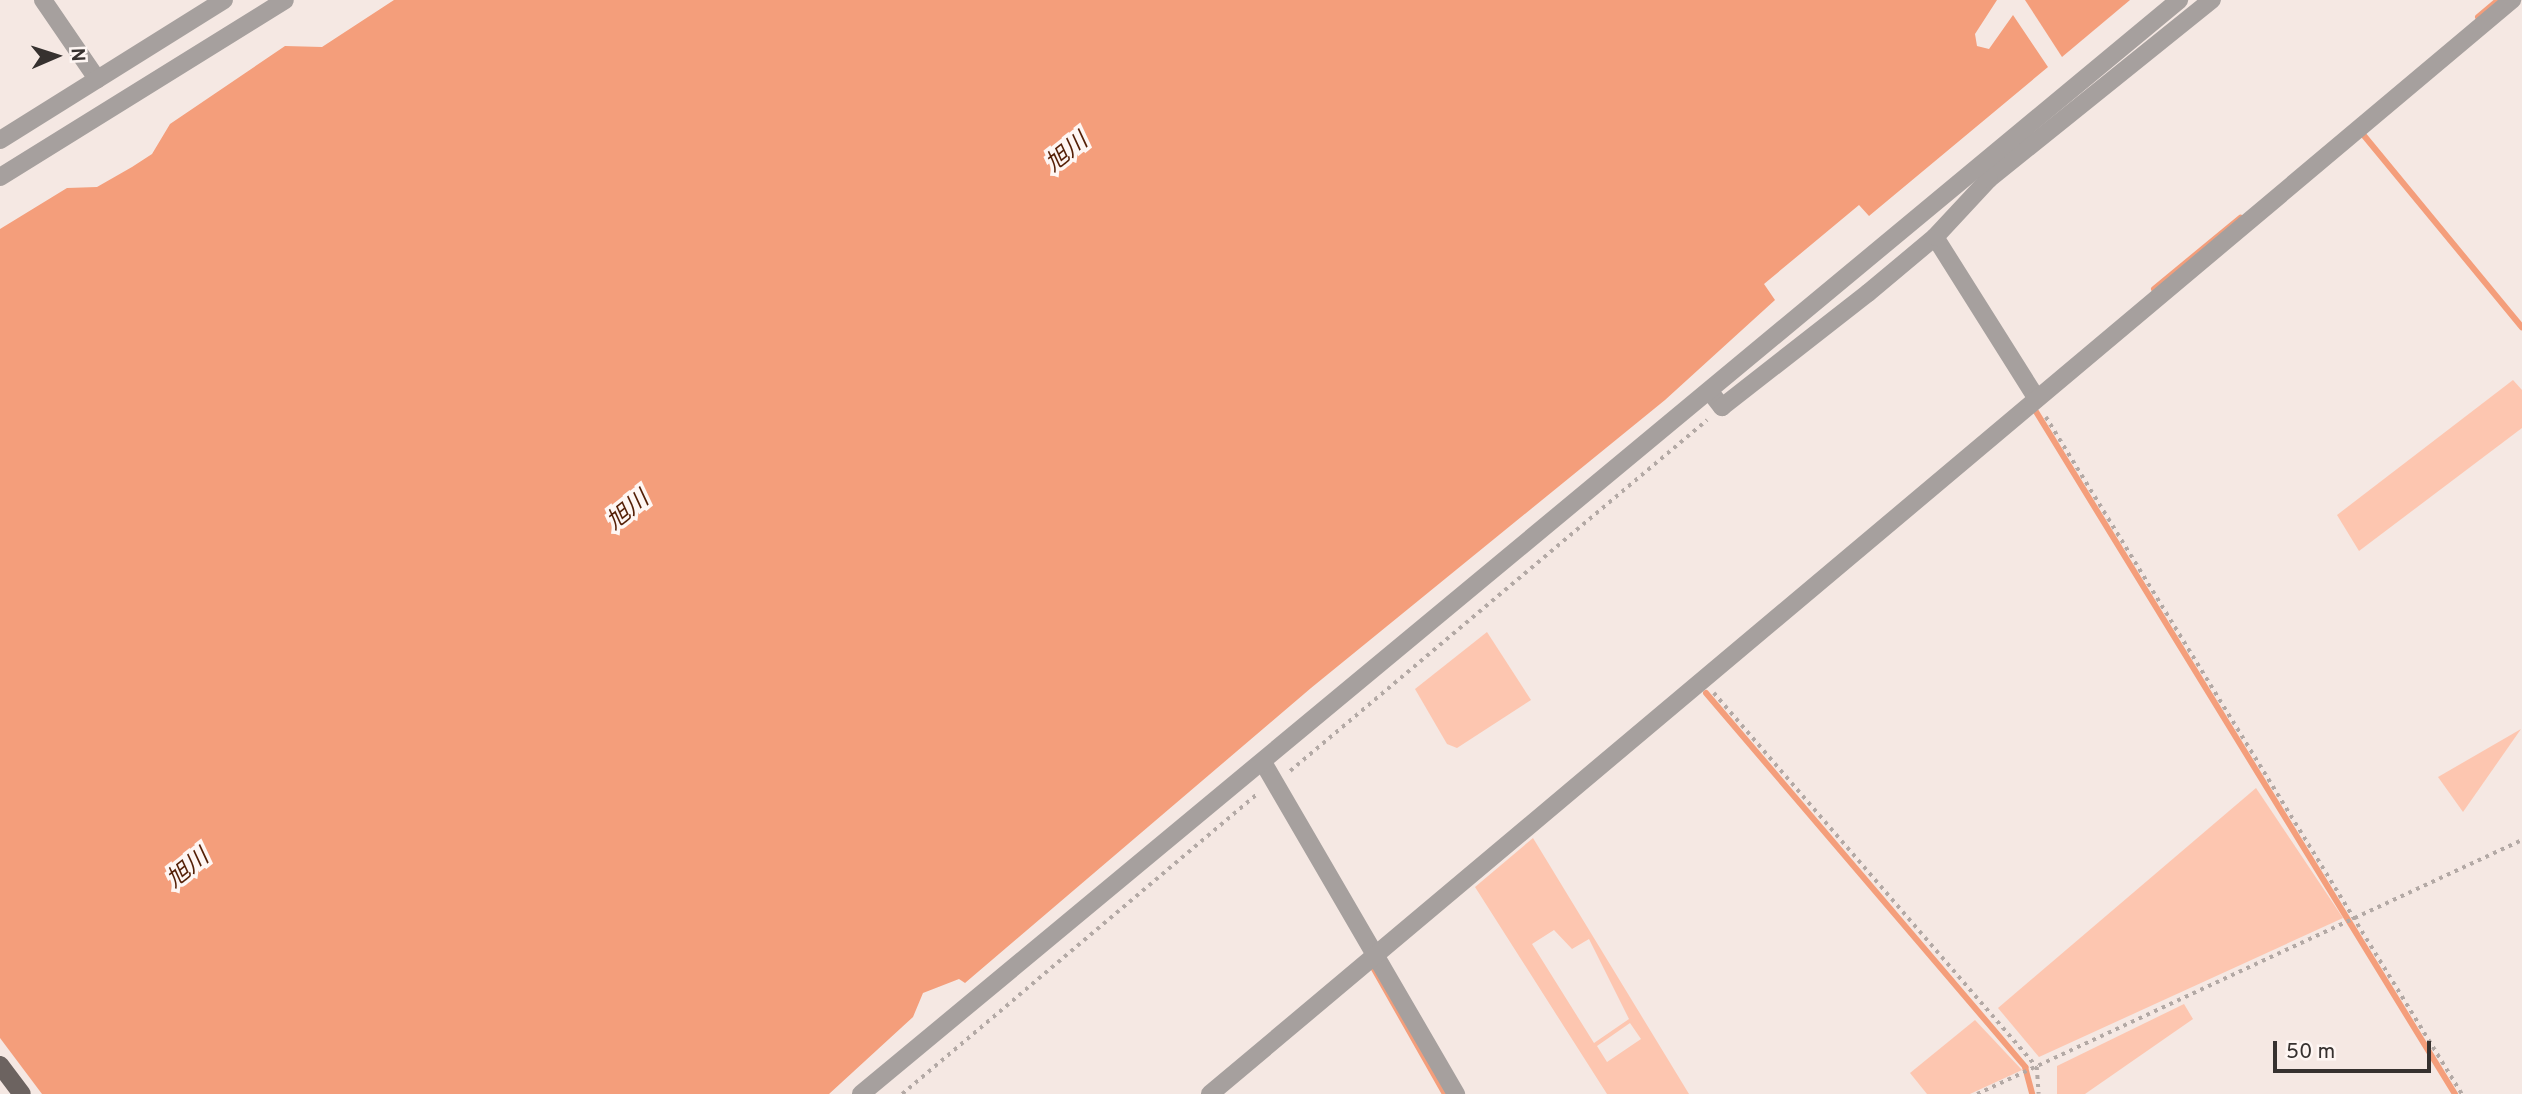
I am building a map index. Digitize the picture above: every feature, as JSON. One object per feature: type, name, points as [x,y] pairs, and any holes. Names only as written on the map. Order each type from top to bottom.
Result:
[{"type":"main road","points":[[0,1065],[22,1094]]},
{"type":"street","points":[[43,0],[97,79]]},
{"type":"street","points":[[0,140],[224,0]]},
{"type":"street","points":[[0,177],[285,0]]},
{"type":"street","points":[[1711,393],[1722,407],[1935,237],[1984,173],[2179,0]]},
{"type":"street","points":[[861,1094],[1020,957],[1265,764],[1711,393],[1984,173],[2212,0]]},
{"type":"street","points":[[1210,1094],[1704,681],[2034,393],[2512,0]]},
{"type":"street","points":[[1935,237],[2034,393]]},
{"type":"street","points":[[1265,764],[1373,955],[1456,1094]]},
{"type":"path","points":[[2034,393],[2462,1094]]},
{"type":"path","points":[[902,1094],[1722,407]]},
{"type":"path","points":[[1704,681],[2037,1068],[2039,1094]]},
{"type":"path","points":[[1978,1094],[2522,840]]},
{"type":"shaded area","points":[[2513,380],[2522,390],[2522,428],[2359,551],[2337,515]]},
{"type":"shaded area","points":[[1487,632],[1531,700],[1457,748],[1447,744],[1415,689]]},
{"type":"shaded area","points":[[2521,729],[2463,812],[2438,777]]},
{"type":"shaded area","points":[[2256,788],[2343,918],[2039,1057],[1998,1008]]},
{"type":"shaded area","points":[[1533,838],[1689,1094],[1607,1094],[1475,887]],"holes":[[[1554,930],[1572,949],[1589,939],[1629,1019],[1594,1043],[1532,944]],[[1630,1023],[1641,1039],[1607,1062],[1597,1046]]]},
{"type":"shaded area","points":[[2184,1004],[2193,1019],[2085,1094],[2057,1094],[2057,1066]]},
{"type":"shaded area","points":[[1975,1020],[2022,1070],[1970,1094],[1927,1094],[1910,1073]]},
{"type":"water","name":"旭川","points":[[394,0],[1997,0],[1975,34],[1977,46],[1989,49],[2013,15],[2048,67],[1869,216],[1859,205],[1764,284],[1775,300],[1665,400],[1311,688],[965,983],[959,979],[923,993],[913,1017],[829,1094],[0,1094],[0,229],[67,188],[97,187],[132,167],[152,154],[170,124],[285,46],[322,47]]},
{"type":"water","points":[[2025,0],[2130,0],[2062,57]]},
{"type":"pier","points":[[0,1038],[42,1094],[0,1094]]},
{"type":"waterway","points":[[2478,17],[2498,0]]},
{"type":"waterway","points":[[2361,132],[2522,327]]},
{"type":"waterway","points":[[2154,289],[2240,218]]},
{"type":"waterway","points":[[2035,410],[2455,1094]]},
{"type":"waterway","points":[[1706,693],[2025,1067],[2032,1094]]},
{"type":"waterway","points":[[1370,962],[1445,1094]]}]
